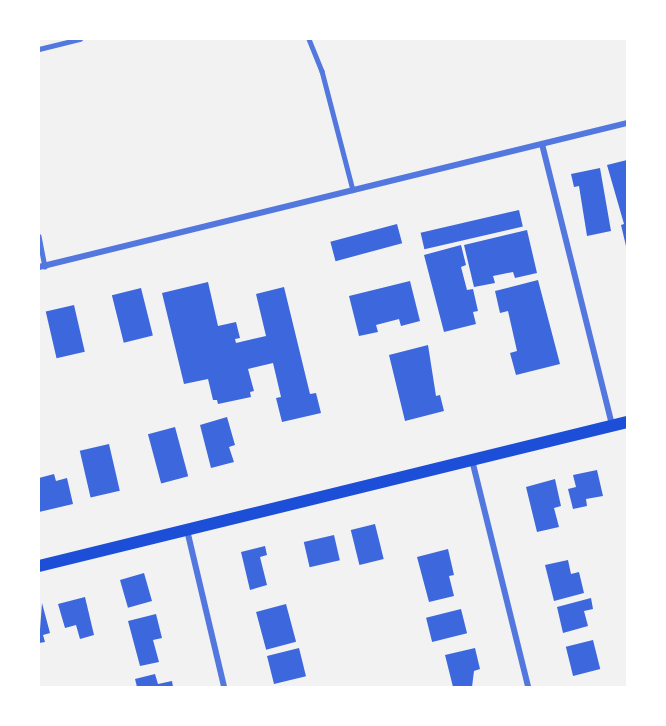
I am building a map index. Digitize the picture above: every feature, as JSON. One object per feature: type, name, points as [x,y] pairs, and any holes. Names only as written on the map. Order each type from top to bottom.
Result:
[{"type":"main road","points":[[39,566],[627,422]]},
{"type":"street","points":[[42,266],[627,123]]},
{"type":"street","points":[[542,144],[612,425]]},
{"type":"street","points":[[472,460],[528,687]]},
{"type":"street","points":[[186,530],[224,687]]},
{"type":"lane","points":[[39,49],[80,39]]},
{"type":"lane","points":[[309,39],[322,71],[354,190]]},
{"type":"lane","points":[[39,236],[42,266]]},
{"type":"building","points":[[627,160],[626,246],[621,225],[624,224],[607,165]]},
{"type":"building","points":[[600,168],[611,231],[587,236],[579,186],[574,187],[571,174]]},
{"type":"building","points":[[519,210],[523,227],[424,249],[421,233]]},
{"type":"building","points":[[397,224],[402,243],[336,261],[330,242]]},
{"type":"building","points":[[527,230],[537,273],[515,278],[513,272],[493,276],[495,283],[474,287],[464,245]]},
{"type":"building","points":[[461,245],[466,265],[461,267],[467,290],[473,289],[478,311],[473,312],[476,324],[444,332],[424,255]]},
{"type":"building","points":[[538,280],[560,364],[516,375],[510,353],[517,351],[508,311],[500,313],[495,291]]},
{"type":"building","points":[[410,281],[420,321],[401,326],[399,319],[376,325],[378,332],[359,336],[349,296]]},
{"type":"building","points":[[208,282],[218,326],[236,322],[240,338],[235,339],[236,343],[266,336],[256,294],[284,287],[310,394],[316,393],[321,413],[282,422],[276,398],[281,397],[273,363],[248,369],[254,391],[250,392],[251,397],[218,404],[217,400],[213,400],[208,379],[184,384],[162,293]]},
{"type":"building","points":[[141,288],[153,336],[124,343],[112,295]]},
{"type":"building","points":[[74,305],[85,352],[57,358],[46,312]]},
{"type":"building","points":[[428,345],[436,396],[440,395],[444,411],[405,421],[389,355]]},
{"type":"building","points":[[227,417],[235,445],[229,447],[234,462],[211,468],[200,425]]},
{"type":"building","points":[[175,427],[188,476],[161,484],[148,434]]},
{"type":"building","points":[[109,444],[120,491],[91,498],[80,451]]},
{"type":"building","points":[[597,470],[603,496],[586,499],[587,506],[573,509],[568,489],[576,487],[573,475]]},
{"type":"building","points":[[54,474],[56,481],[67,478],[73,504],[39,512],[39,478]]},
{"type":"building","points":[[555,479],[561,506],[554,508],[559,527],[537,532],[526,487]]},
{"type":"building","points":[[375,524],[384,559],[359,565],[351,530]]},
{"type":"building","points":[[334,535],[340,560],[310,567],[304,542]]},
{"type":"building","points":[[265,546],[267,555],[260,557],[267,585],[250,590],[241,552]]},
{"type":"building","points":[[448,549],[454,575],[449,576],[454,596],[429,602],[417,557]]},
{"type":"building","points":[[568,560],[571,574],[579,572],[584,593],[554,601],[545,565]]},
{"type":"building","points":[[144,573],[152,601],[128,608],[120,580]]},
{"type":"building","points":[[85,597],[94,635],[80,639],[76,625],[65,628],[58,604]]},
{"type":"building","points":[[591,598],[593,609],[584,611],[588,626],[563,633],[557,607]]},
{"type":"building","points":[[42,603],[50,633],[43,635],[45,642],[39,643]]},
{"type":"building","points":[[286,604],[296,642],[266,650],[256,612]]},
{"type":"building","points":[[461,609],[467,633],[432,642],[426,618]]},
{"type":"building","points":[[156,614],[162,638],[153,640],[159,662],[140,666],[128,621]]},
{"type":"building","points":[[593,640],[600,669],[573,676],[566,647]]},
{"type":"building","points":[[299,648],[306,676],[274,684],[267,656]]},
{"type":"building","points":[[475,648],[480,669],[474,671],[472,687],[453,687],[445,655]]},
{"type":"building","points":[[155,674],[158,684],[172,681],[173,687],[137,687],[135,679]]}]
